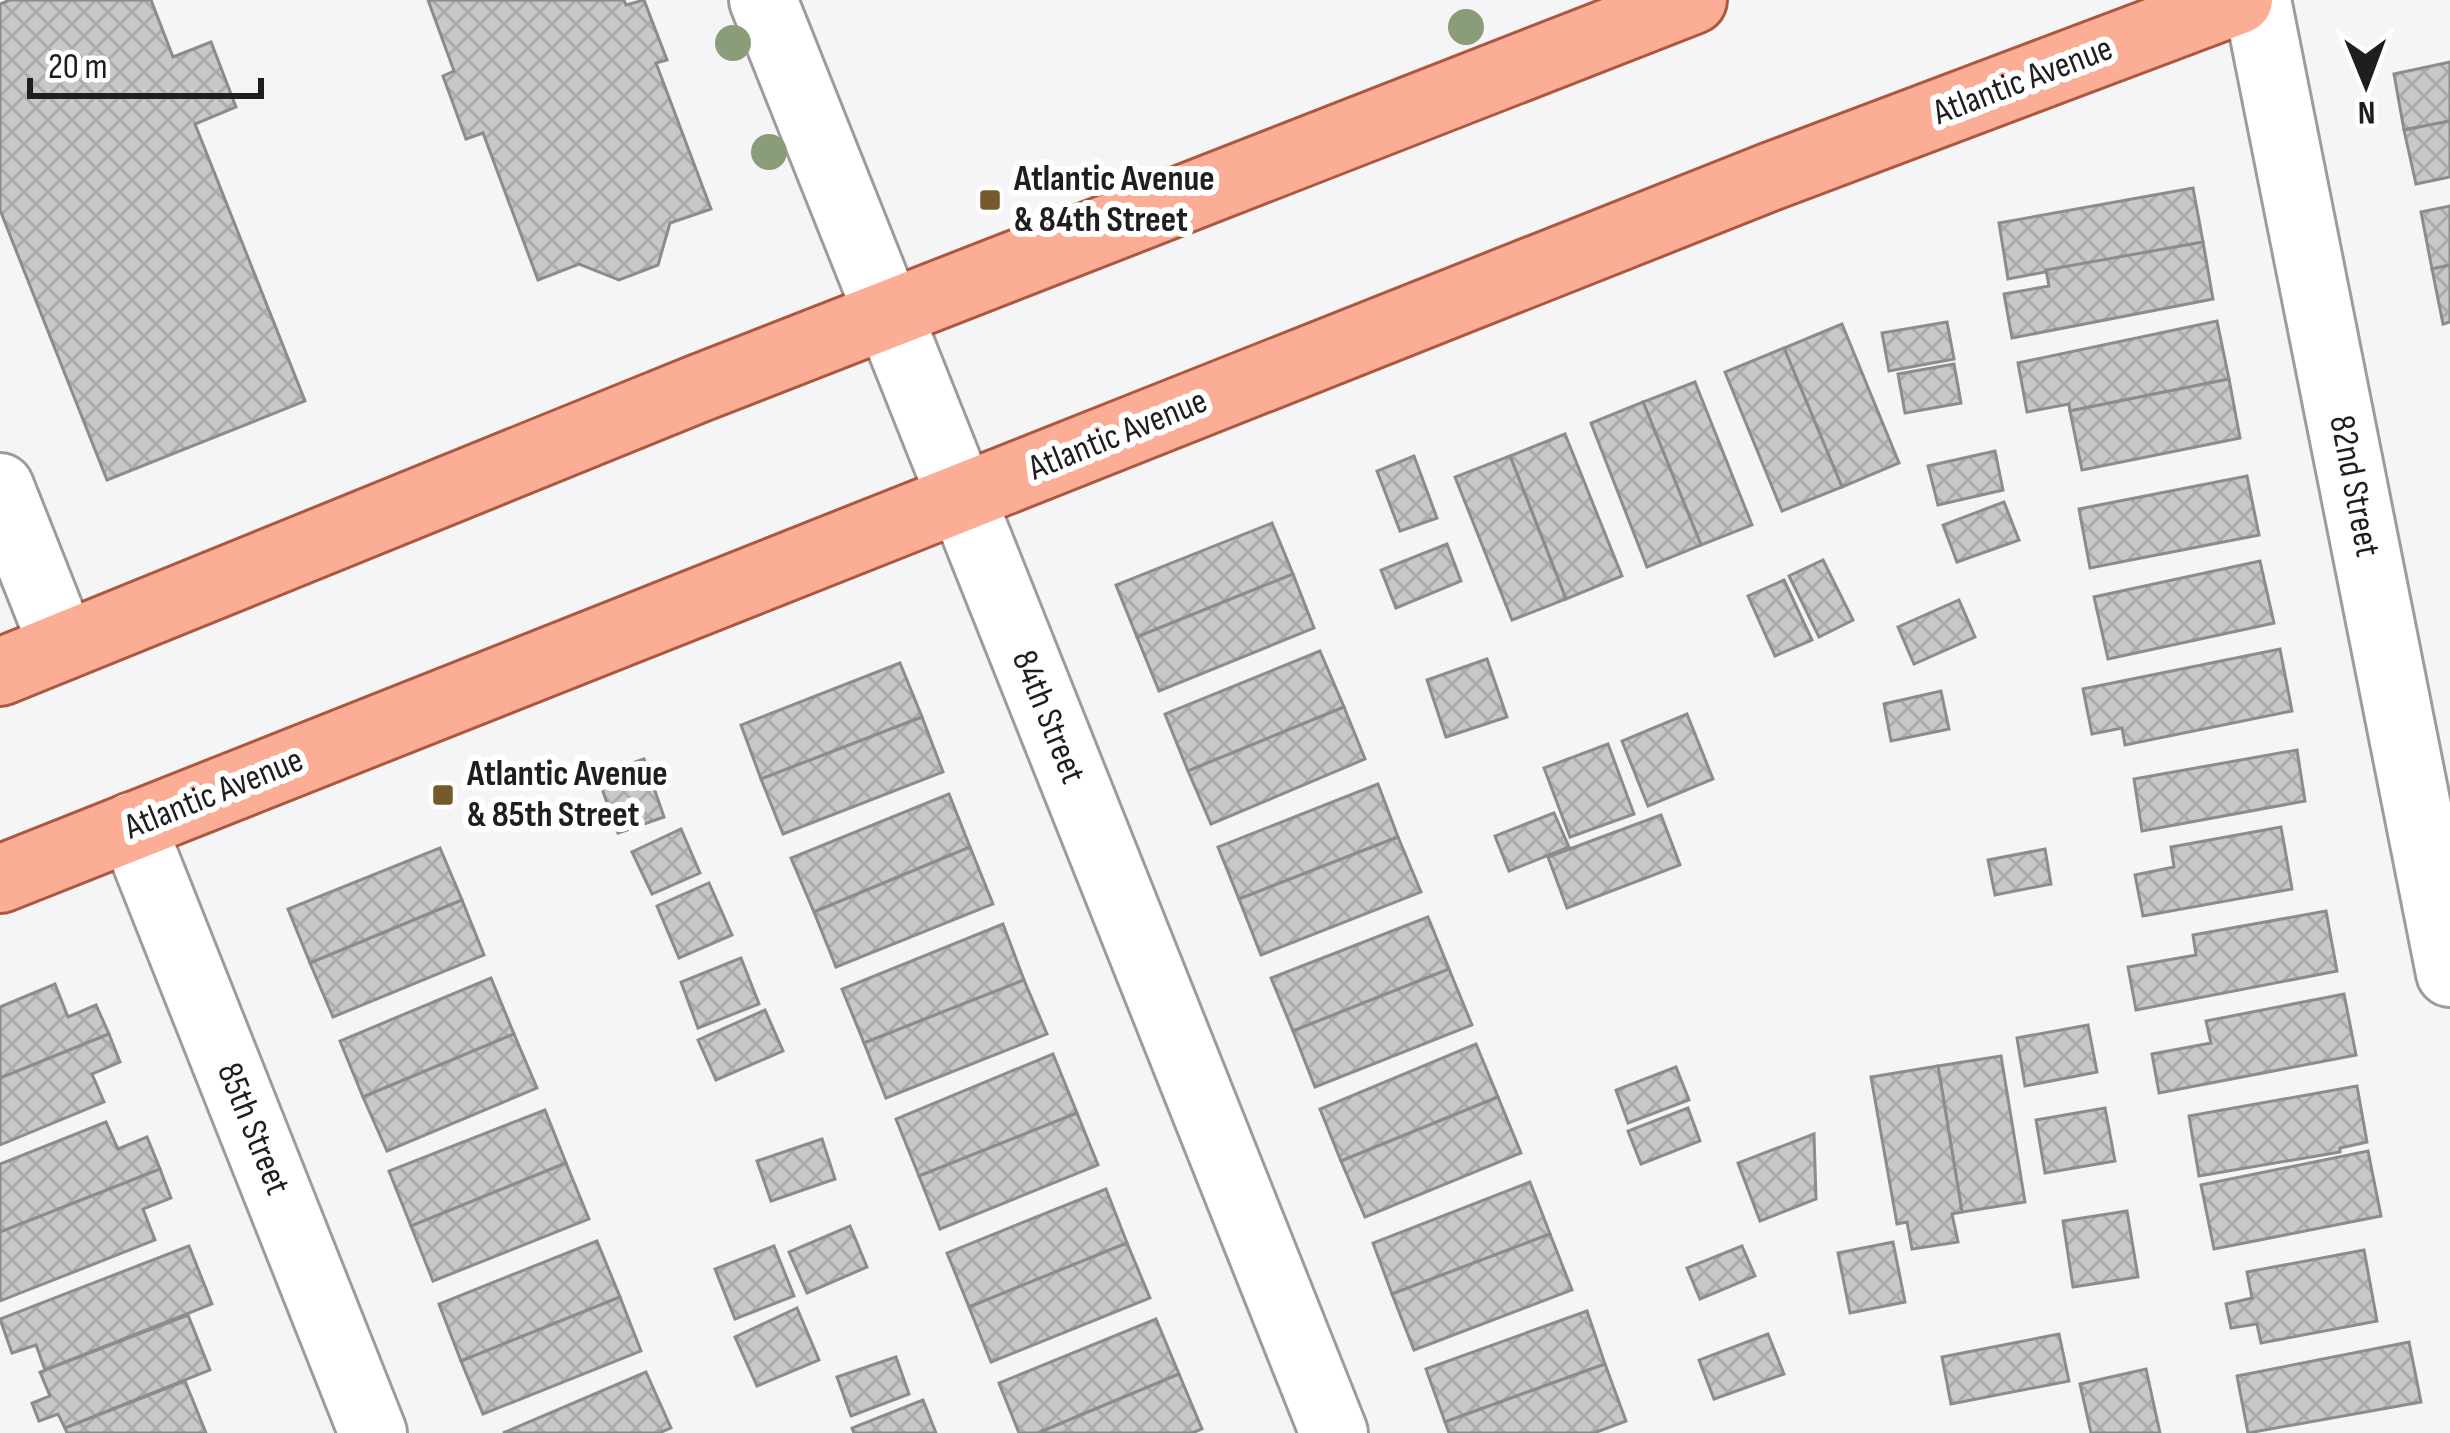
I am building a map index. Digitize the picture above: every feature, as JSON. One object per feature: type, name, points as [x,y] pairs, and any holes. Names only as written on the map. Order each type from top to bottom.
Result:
[{"type":"main road","points":[[0,672],[697,389],[1693,0]]},
{"type":"main road","name":"Atlantic Avenue","points":[[0,879],[1772,176],[2239,0]]},
{"type":"street","name":"84th Street","points":[[763,0],[1334,1433]]},
{"type":"street","name":"82nd Street","points":[[2258,0],[2450,973]]},
{"type":"street","points":[[0,488],[63,646]]},
{"type":"street","name":"85th Street","points":[[133,826],[373,1433]]},
{"type":"building","points":[[10,0],[151,0],[173,57],[211,42],[236,107],[195,124],[305,401],[107,480],[0,210],[0,4]]},
{"type":"building","points":[[428,0],[624,0],[626,5],[644,0],[667,60],[656,63],[711,209],[670,223],[658,265],[619,280],[579,264],[538,280],[483,133],[466,139],[443,76],[454,71]]},
{"type":"building","points":[[2450,62],[2450,121],[2404,130],[2394,74]]},
{"type":"building","points":[[2450,121],[2450,177],[2416,184],[2404,130]]},
{"type":"building","points":[[2193,188],[2203,242],[2008,279],[1999,223]]},
{"type":"building","points":[[2450,206],[2450,265],[2432,269],[2421,212]]},
{"type":"building","points":[[2203,242],[2213,299],[2012,338],[2004,294],[2049,286],[2046,270]]},
{"type":"building","points":[[2450,265],[2450,322],[2443,324],[2432,269]]},
{"type":"building","points":[[2217,321],[2229,379],[2070,411],[2069,404],[2027,412],[2018,363]]},
{"type":"building","points":[[1947,322],[1954,359],[1889,371],[1882,333]]},
{"type":"building","points":[[1842,324],[1899,463],[1842,487],[1784,348]]},
{"type":"building","points":[[1784,348],[1842,487],[1782,511],[1725,372]]},
{"type":"building","points":[[1954,364],[1961,403],[1905,413],[1898,374]]},
{"type":"building","points":[[2229,379],[2240,438],[2082,470],[2070,411]]},
{"type":"building","points":[[1695,382],[1752,525],[1701,545],[1643,402]]},
{"type":"building","points":[[1643,402],[1701,545],[1647,567],[1591,423]]},
{"type":"building","points":[[1565,434],[1622,576],[1566,599],[1510,456]]},
{"type":"building","points":[[1995,451],[2003,490],[1938,505],[1928,466]]},
{"type":"building","points":[[1414,456],[1437,518],[1400,531],[1377,471]]},
{"type":"building","points":[[1510,456],[1566,599],[1512,620],[1455,477]]},
{"type":"building","points":[[2247,476],[2259,535],[2090,568],[2079,509]]},
{"type":"building","points":[[2004,502],[2019,540],[1957,562],[1943,525]]},
{"type":"building","points":[[1272,523],[1293,574],[1137,637],[1116,585]]},
{"type":"building","points":[[1447,544],[1461,581],[1396,608],[1381,570]]},
{"type":"building","points":[[1823,560],[1853,620],[1819,637],[1789,576]]},
{"type":"building","points":[[2260,561],[2274,623],[2108,659],[2094,597]]},
{"type":"building","points":[[1293,574],[1314,628],[1159,691],[1137,637]]},
{"type":"building","points":[[1784,580],[1812,640],[1775,656],[1748,596]]},
{"type":"building","points":[[1959,600],[1975,637],[1914,664],[1898,627]]},
{"type":"building","points":[[2280,649],[2292,711],[2125,745],[2122,728],[2092,734],[2083,689]]},
{"type":"building","points":[[1320,651],[1344,707],[1188,771],[1165,714]]},
{"type":"building","points":[[1487,659],[1507,717],[1446,737],[1427,680]]},
{"type":"building","points":[[900,663],[922,717],[761,779],[741,725]]},
{"type":"building","points":[[1941,691],[1949,729],[1891,741],[1884,704]]},
{"type":"building","points":[[1344,707],[1365,759],[1211,824],[1188,771]]},
{"type":"building","points":[[1687,714],[1713,779],[1648,806],[1622,741]]},
{"type":"building","points":[[922,717],[943,772],[783,834],[761,779]]},
{"type":"building","points":[[1608,744],[1634,814],[1570,837],[1544,768]]},
{"type":"building","points":[[2297,750],[2305,801],[2142,831],[2134,779]]},
{"type":"building","points":[[644,759],[664,817],[618,833],[597,775]]},
{"type":"building","points":[[1378,784],[1398,837],[1239,899],[1218,847]]},
{"type":"building","points":[[949,794],[970,847],[814,912],[791,858]]},
{"type":"building","points":[[1554,813],[1569,847],[1509,871],[1495,836]]},
{"type":"building","points":[[1661,815],[1680,865],[1567,908],[1548,857]]},
{"type":"building","points":[[2281,827],[2292,889],[2143,916],[2135,875],[2174,867],[2171,847]]},
{"type":"building","points":[[681,829],[700,873],[652,894],[632,852]]},
{"type":"building","points":[[1398,837],[1421,892],[1261,955],[1239,899]]},
{"type":"building","points":[[970,847],[993,904],[836,967],[814,912]]},
{"type":"building","points":[[440,848],[462,900],[310,963],[288,909]]},
{"type":"building","points":[[2045,849],[2051,884],[1995,895],[1988,860]]},
{"type":"building","points":[[709,883],[732,935],[679,958],[657,906]]},
{"type":"building","points":[[462,900],[484,955],[333,1017],[310,963]]},
{"type":"building","points":[[2326,911],[2337,971],[2136,1010],[2128,967],[2196,955],[2193,935]]},
{"type":"building","points":[[1428,917],[1449,969],[1293,1031],[1271,978]]},
{"type":"building","points":[[1003,924],[1024,980],[864,1043],[842,989]]},
{"type":"building","points":[[741,958],[759,1004],[698,1028],[681,982]]},
{"type":"building","points":[[1449,969],[1472,1025],[1315,1087],[1293,1031]]},
{"type":"building","points":[[491,978],[514,1034],[363,1097],[340,1041]]},
{"type":"building","points":[[1024,980],[1047,1034],[886,1098],[864,1043]]},
{"type":"building","points":[[55,984],[68,1017],[96,1005],[109,1034],[0,1078],[0,1007]]},
{"type":"building","points":[[2344,994],[2356,1055],[2159,1093],[2152,1054],[2211,1043],[2206,1021]]},
{"type":"building","points":[[765,1010],[783,1051],[716,1080],[698,1040]]},
{"type":"building","points":[[2088,1025],[2097,1072],[2025,1086],[2017,1038]]},
{"type":"building","points":[[109,1034],[120,1062],[92,1074],[104,1102],[0,1145],[0,1078]]},
{"type":"building","points":[[514,1034],[537,1088],[387,1151],[363,1097]]},
{"type":"building","points":[[1476,1044],[1498,1097],[1341,1161],[1320,1109]]},
{"type":"building","points":[[1053,1054],[1077,1113],[919,1176],[896,1119]]},
{"type":"building","points":[[2001,1056],[2025,1202],[1962,1212],[1938,1066]]},
{"type":"building","points":[[1938,1066],[1962,1212],[1952,1214],[1958,1242],[1912,1249],[1907,1222],[1897,1224],[1871,1077]]},
{"type":"building","points":[[1676,1067],[1689,1100],[1628,1123],[1616,1090]]},
{"type":"building","points":[[2357,1086],[2367,1142],[2340,1148],[2340,1152],[2199,1176],[2189,1116]]},
{"type":"building","points":[[1498,1097],[1521,1153],[1365,1217],[1341,1161]]},
{"type":"building","points":[[1688,1108],[1700,1141],[1641,1164],[1628,1131]]},
{"type":"building","points":[[2105,1108],[2115,1161],[2045,1173],[2036,1120]]},
{"type":"building","points":[[545,1110],[566,1163],[411,1226],[389,1171]]},
{"type":"building","points":[[1077,1113],[1098,1165],[940,1229],[919,1176]]},
{"type":"building","points":[[106,1122],[118,1149],[147,1137],[160,1169],[0,1232],[0,1164]]},
{"type":"building","points":[[1814,1134],[1816,1199],[1760,1221],[1738,1163]]},
{"type":"building","points":[[822,1139],[835,1179],[771,1201],[757,1161]]},
{"type":"building","points":[[2368,1151],[2381,1216],[2214,1249],[2201,1185]]},
{"type":"building","points":[[566,1163],[589,1219],[433,1281],[411,1226]]},
{"type":"building","points":[[160,1169],[171,1198],[143,1209],[155,1240],[0,1301],[0,1232]]},
{"type":"building","points":[[1530,1182],[1550,1234],[1392,1294],[1373,1243]]},
{"type":"building","points":[[1106,1189],[1127,1243],[969,1307],[947,1253]]},
{"type":"building","points":[[2127,1211],[2138,1277],[2073,1287],[2063,1221]]},
{"type":"building","points":[[850,1226],[867,1267],[807,1293],[789,1252]]},
{"type":"building","points":[[1550,1234],[1572,1290],[1414,1350],[1392,1294]]},
{"type":"building","points":[[597,1241],[620,1297],[461,1361],[439,1304]]},
{"type":"building","points":[[1893,1242],[1905,1302],[1850,1313],[1838,1253]]},
{"type":"building","points":[[1127,1243],[1150,1298],[991,1362],[969,1307]]},
{"type":"building","points":[[189,1246],[212,1304],[45,1370],[36,1345],[12,1353],[0,1319]]},
{"type":"building","points":[[774,1246],[794,1296],[735,1319],[715,1269]]},
{"type":"building","points":[[1742,1246],[1755,1276],[1700,1299],[1687,1268]]},
{"type":"building","points":[[2364,1250],[2377,1321],[2261,1343],[2257,1324],[2231,1328],[2226,1304],[2252,1298],[2247,1272]]},
{"type":"building","points":[[620,1297],[641,1351],[483,1414],[461,1361]]},
{"type":"building","points":[[797,1308],[819,1360],[757,1386],[735,1337]]},
{"type":"building","points":[[1587,1311],[1605,1364],[1445,1422],[1426,1369]]},
{"type":"building","points":[[188,1315],[210,1370],[65,1428],[58,1414],[39,1421],[32,1403],[50,1396],[40,1372]]},
{"type":"building","points":[[1156,1319],[1179,1374],[1038,1433],[1019,1433],[999,1383]]},
{"type":"building","points":[[1768,1334],[1784,1374],[1714,1399],[1699,1360]]},
{"type":"building","points":[[2059,1334],[2069,1381],[1951,1404],[1942,1357]]},
{"type":"building","points":[[2409,1342],[2421,1402],[2248,1433],[2237,1376]]},
{"type":"building","points":[[896,1357],[909,1394],[851,1416],[837,1377]]},
{"type":"building","points":[[1605,1364],[1626,1421],[1594,1433],[1449,1433],[1445,1422]]},
{"type":"building","points":[[2146,1369],[2160,1433],[2091,1433],[2080,1384]]},
{"type":"building","points":[[646,1372],[671,1428],[659,1433],[503,1433]]},
{"type":"building","points":[[1179,1374],[1202,1429],[1192,1433],[1038,1433]]},
{"type":"building","points":[[185,1381],[206,1433],[67,1433],[65,1428]]},
{"type":"building","points":[[923,1400],[936,1433],[854,1433],[852,1428]]},
{"type":"place","name":"Atlantic Avenue & 84th Street","points":[[990,200]]},
{"type":"place","name":"Atlantic Avenue & 85th Street","points":[[443,795]]}]
